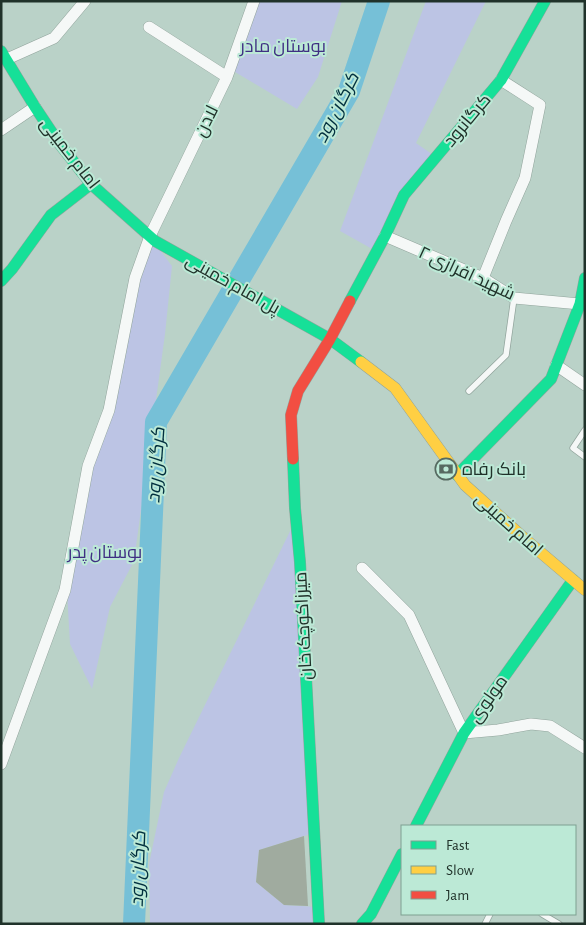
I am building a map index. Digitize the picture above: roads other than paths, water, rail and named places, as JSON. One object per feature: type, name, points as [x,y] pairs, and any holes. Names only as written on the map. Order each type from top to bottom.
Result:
[{"type":"street","points":[[4,55],[54,38],[85,1]]},
{"type":"street","name":"لادن","points":[[1,764],[65,590],[88,466],[109,410],[135,278],[227,77],[254,1]]},
{"type":"street","name":"کرگانرود","points":[[330,339],[385,236],[404,195],[501,80],[545,1]]},
{"type":"street","points":[[149,28],[227,77]]},
{"type":"street","name":"امام خمینی","points":[[4,55],[59,143],[91,184],[153,239]]},
{"type":"street","points":[[483,278],[526,178],[540,105],[501,80]]},
{"type":"street","points":[[1,130],[35,107]]},
{"type":"street","points":[[1,281],[12,269],[51,215],[91,184]]},
{"type":"street","name":"شهید افرازی ۲","points":[[385,236],[483,278],[514,298],[583,306]]},
{"type":"street","name":"پل امام خمینی","points":[[153,239],[311,328]]},
{"type":"street","points":[[456,475],[550,379],[583,306],[585,278]]},
{"type":"street","name":"امام خمینی","points":[[311,328],[330,339],[395,388],[465,485],[585,590]]},
{"type":"street","name":"میرزاکوچک خان","points":[[320,924],[291,415],[298,391],[330,339]]},
{"type":"street","points":[[556,365],[585,385]]},
{"type":"street","points":[[362,568],[409,615],[464,733],[498,730],[531,724],[550,726],[585,748]]},
{"type":"street","name":"مولوی","points":[[417,825],[464,733],[573,580]]},
{"type":"street","points":[[362,924],[371,914],[401,856]]},
{"type":"lane","points":[[469,391],[506,355],[514,298]]},
{"type":"lane","points":[[585,430],[573,448],[585,457]]},
{"type":"lane","points":[[544,915],[559,924]]},
{"type":"waterway","name":"کرگان رود","points":[[134,924],[156,422],[349,91],[379,1]]},
{"type":"place","name":"بانک رفاه","points":[[446,469]]},
{"type":"park label","name":"بوستان مادر","points":[[283,46]]},
{"type":"park label","name":"بوستان پدر","points":[[105,552]]}]
